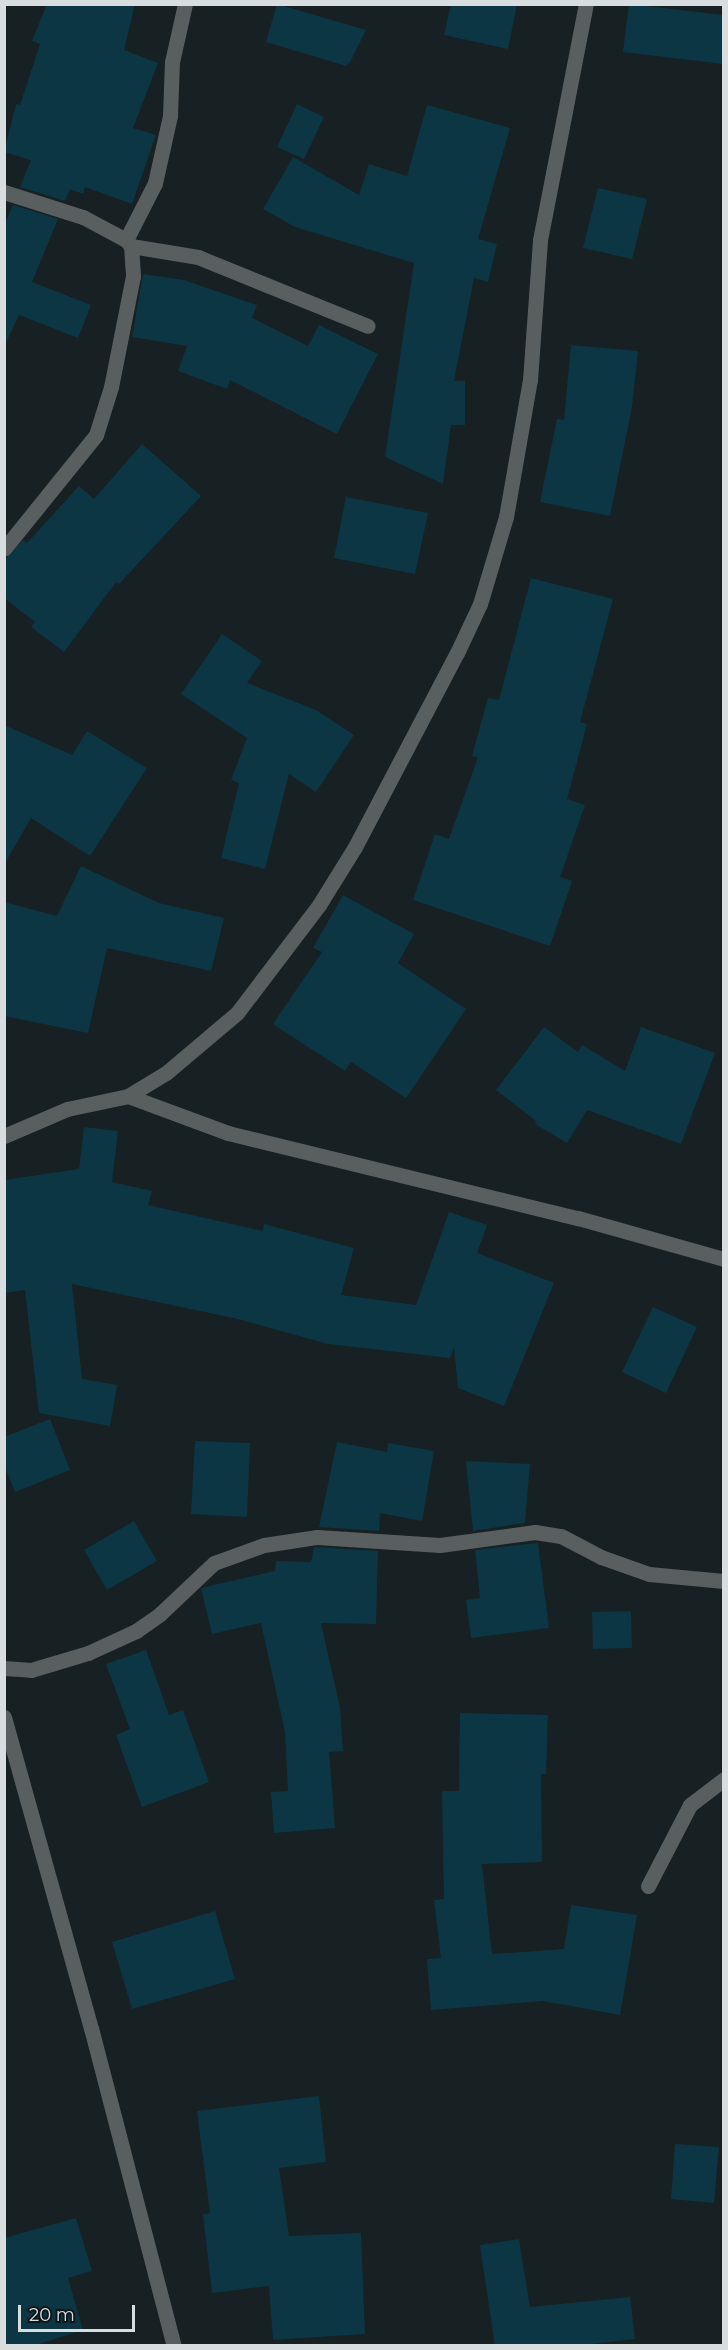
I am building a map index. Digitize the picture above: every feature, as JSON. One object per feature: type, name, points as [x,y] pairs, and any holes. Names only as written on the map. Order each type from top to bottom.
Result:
[{"type":"street","points":[[4,549],[96,435],[111,387],[133,276],[128,243],[155,183],[170,116],[172,62],[185,4]]},
{"type":"street","points":[[4,1136],[67,1109],[128,1096],[166,1073],[237,1013],[319,905],[355,847],[480,604],[506,517],[524,430],[540,240],[586,4]]},
{"type":"street","points":[[4,192],[83,217],[128,243],[198,258],[368,326]]},
{"type":"street","points":[[128,1096],[228,1133],[578,1218],[723,1259]]},
{"type":"street","points":[[4,1668],[31,1670],[88,1653],[136,1631],[160,1614],[214,1563],[264,1545],[316,1537],[440,1545],[535,1532],[561,1536],[601,1557],[650,1574],[723,1581]]},
{"type":"street","points":[[4,1717],[91,2028],[174,2346]]},
{"type":"street","points":[[648,1887],[690,1805],[723,1779]]},
{"type":"building","points":[[47,4],[135,4],[124,50],[158,63],[133,128],[156,135],[132,204],[85,187],[83,194],[70,189],[65,201],[20,187],[31,160],[4,152],[16,104],[20,105],[40,44],[32,41]]},
{"type":"building","points":[[277,4],[366,30],[350,62],[346,66],[266,42]]},
{"type":"building","points":[[451,4],[517,4],[508,49],[444,35]]},
{"type":"building","points":[[629,4],[723,15],[723,64],[623,52]]},
{"type":"building","points":[[297,104],[324,117],[304,159],[277,147]]},
{"type":"building","points":[[427,105],[510,128],[478,239],[497,244],[488,282],[474,278],[454,381],[465,381],[465,425],[451,425],[443,484],[385,457],[414,263],[295,227],[263,209],[293,157],[359,195],[369,164],[407,176]]},
{"type":"building","points":[[598,188],[647,199],[632,259],[583,248]]},
{"type":"building","points":[[13,205],[58,219],[32,282],[91,305],[78,338],[19,315],[4,347],[4,226]]},
{"type":"building","points":[[143,274],[184,280],[257,305],[252,318],[308,346],[319,325],[378,354],[337,434],[230,380],[227,389],[178,371],[187,346],[132,337]]},
{"type":"building","points":[[571,345],[638,351],[632,407],[610,516],[540,502],[557,419],[564,420]]},
{"type":"building","points":[[142,444],[201,496],[119,584],[116,582],[64,652],[31,627],[35,622],[4,598],[4,561],[23,540],[27,543],[79,486],[94,499]]},
{"type":"building","points":[[346,497],[428,513],[415,574],[334,558]]},
{"type":"building","points":[[531,578],[613,599],[580,722],[587,724],[567,799],[585,805],[560,877],[572,881],[550,946],[413,900],[435,834],[449,839],[478,757],[472,756],[488,698],[499,700]]},
{"type":"building","points":[[222,634],[262,661],[247,683],[316,710],[354,735],[316,792],[289,774],[265,869],[221,858],[239,783],[231,780],[247,738],[181,694]]},
{"type":"building","points":[[4,725],[72,755],[87,731],[147,768],[90,856],[31,818],[4,865]]},
{"type":"building","points":[[81,866],[159,903],[224,918],[211,971],[107,948],[88,1033],[4,1016],[4,902],[57,916]]},
{"type":"building","points":[[343,895],[414,934],[398,963],[466,1009],[406,1098],[351,1062],[345,1071],[273,1024],[322,952],[313,948]]},
{"type":"building","points":[[544,1027],[578,1052],[582,1045],[625,1071],[641,1027],[715,1053],[681,1144],[587,1110],[567,1143],[535,1124],[536,1121],[496,1090]]},
{"type":"building","points":[[84,1127],[118,1131],[112,1182],[152,1191],[148,1205],[263,1231],[264,1224],[354,1248],[341,1295],[416,1305],[449,1212],[487,1225],[477,1253],[554,1283],[504,1406],[458,1388],[454,1348],[450,1358],[328,1344],[238,1319],[72,1284],[82,1379],[117,1385],[110,1426],[39,1413],[25,1290],[4,1293],[4,1180],[79,1169]]},
{"type":"building","points":[[653,1307],[697,1327],[666,1393],[622,1372]]},
{"type":"building","points":[[50,1419],[70,1470],[15,1492],[4,1465],[4,1437]]},
{"type":"building","points":[[195,1441],[250,1443],[247,1517],[191,1514]]},
{"type":"building","points":[[337,1442],[387,1452],[388,1443],[434,1451],[422,1521],[380,1513],[379,1531],[319,1527]]},
{"type":"building","points":[[466,1461],[530,1464],[525,1523],[473,1531]]},
{"type":"building","points":[[134,1521],[157,1561],[107,1590],[84,1550]]},
{"type":"building","points":[[538,1543],[549,1628],[471,1638],[466,1600],[480,1598],[475,1550]]},
{"type":"building","points":[[314,1547],[378,1551],[376,1624],[321,1623],[340,1708],[343,1751],[329,1752],[335,1828],[274,1833],[271,1792],[288,1791],[285,1732],[261,1623],[212,1634],[201,1588],[275,1571],[276,1561],[311,1562]]},
{"type":"building","points":[[631,1611],[632,1648],[593,1649],[592,1612]]},
{"type":"building","points":[[146,1650],[169,1715],[183,1710],[209,1782],[142,1807],[116,1735],[130,1729],[106,1664]]},
{"type":"building","points":[[460,1713],[548,1715],[546,1774],[541,1774],[542,1862],[482,1864],[492,1954],[564,1949],[571,1905],[637,1915],[620,2015],[543,2001],[431,2010],[427,1959],[441,1958],[434,1900],[444,1899],[442,1791],[459,1791]]},
{"type":"building","points":[[215,1911],[235,1979],[132,2009],[112,1942]]},
{"type":"building","points":[[319,2096],[326,2162],[279,2168],[289,2236],[361,2233],[365,2334],[273,2340],[269,2286],[212,2293],[203,2214],[210,2213],[197,2111]]},
{"type":"building","points":[[675,2144],[719,2147],[714,2203],[671,2199]]},
{"type":"building","points":[[76,2218],[92,2271],[68,2278],[83,2330],[33,2346],[4,2346],[4,2238]]},
{"type":"building","points":[[519,2239],[530,2307],[630,2297],[635,2339],[572,2346],[495,2346],[480,2245]]}]
